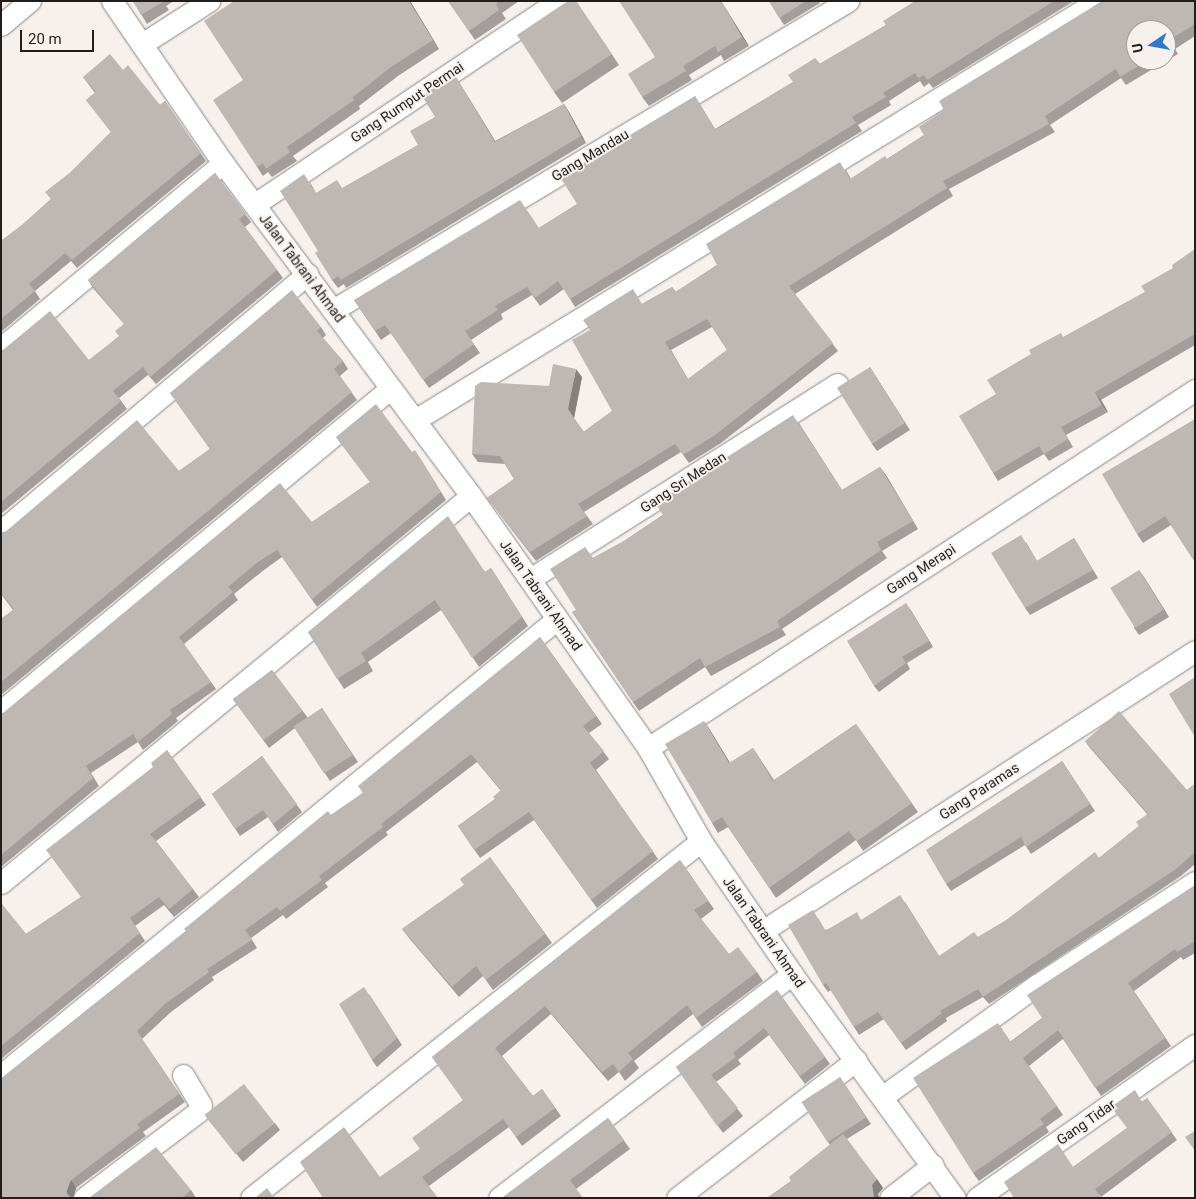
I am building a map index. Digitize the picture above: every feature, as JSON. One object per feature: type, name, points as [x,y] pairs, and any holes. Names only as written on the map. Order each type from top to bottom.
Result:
[{"type":"street","points":[[1,25],[30,1]]},
{"type":"street","name":"Jalan Tabrani Ahmad","points":[[112,1],[223,163],[415,420],[530,579],[648,748],[701,840],[764,930],[792,974],[933,1165],[955,1198]]},
{"type":"street","points":[[142,44],[209,1]]},
{"type":"street","name":"Gang Rumput Permai","points":[[255,204],[558,1]]},
{"type":"street","name":"Gang Mandau","points":[[333,310],[848,1]]},
{"type":"street","points":[[415,420],[1098,1]]},
{"type":"street","points":[[1,348],[223,163]]},
{"type":"street","points":[[1,531],[307,274]]},
{"type":"street","name":"Gang Sri Medan","points":[[530,579],[836,384]]},
{"type":"street","points":[[1,711],[391,388]]},
{"type":"street","name":"Gang Merapi","points":[[648,748],[1195,390]]},
{"type":"street","points":[[1,883],[471,496]]},
{"type":"street","points":[[1,1075],[557,619]]},
{"type":"street","name":"Gang Paramas","points":[[764,930],[1195,651]]},
{"type":"street","points":[[251,1198],[701,840]]},
{"type":"street","points":[[882,1097],[1037,985],[1195,882]]},
{"type":"street","points":[[499,1198],[792,974]]},
{"type":"street","name":"Gang Tidar","points":[[976,1198],[1195,1045]]},
{"type":"street","points":[[677,1198],[856,1060]]},
{"type":"street","points":[[84,1198],[199,1111],[202,1105],[184,1075]]},
{"type":"street","points":[[890,1198],[933,1165]]},
{"type":"building","points":[[133,1],[163,1],[163,2],[141,15]]},
{"type":"building","points":[[234,1],[409,1],[433,40],[391,67],[353,97],[354,100],[287,147],[290,152],[266,169],[263,163],[257,167],[213,100],[243,80],[204,21]]},
{"type":"building","points":[[448,1],[500,1],[496,4],[499,10],[469,31]]},
{"type":"building","points":[[568,1],[576,1],[612,54],[554,92],[517,35]]},
{"type":"building","points":[[619,1],[721,1],[742,37],[718,52],[715,46],[683,66],[686,71],[642,97],[628,74],[655,57]]},
{"type":"building","points":[[769,1],[806,1],[779,18]]},
{"type":"building","points":[[915,1],[1054,1],[927,80],[924,75],[918,78],[915,73],[883,93],[886,97],[852,117],[856,123],[570,299],[558,281],[535,298],[527,287],[495,306],[498,310],[465,331],[474,344],[423,380],[385,325],[375,331],[354,300],[520,200],[539,228],[577,204],[560,177],[695,96],[715,130],[793,82],[788,75],[815,58],[819,64],[886,25],[883,21]]},
{"type":"building","points":[[1100,1],[1195,1],[1195,24],[1176,36],[1176,20],[1126,20],[1126,70],[1132,70],[1120,77],[1116,69],[1045,116],[1049,124],[943,181],[947,188],[789,286],[833,343],[715,435],[683,455],[675,444],[578,504],[587,516],[530,552],[487,498],[514,479],[500,456],[472,454],[475,386],[481,382],[549,386],[553,364],[576,369],[568,409],[583,432],[612,411],[572,340],[590,330],[583,320],[633,289],[642,304],[672,287],[675,292],[717,265],[706,244],[840,162],[850,179],[885,156],[887,159],[924,135],[919,127],[944,110],[939,101]],"holes":[[[707,319],[727,350],[688,379],[665,342]]]},
{"type":"building","points":[[110,54],[123,70],[128,65],[160,105],[165,101],[201,153],[72,260],[65,253],[29,284],[35,291],[1,319],[1,241],[51,199],[45,192],[72,171],[111,132],[86,100],[96,92],[83,77]]},
{"type":"building","points":[[454,74],[495,142],[564,104],[581,136],[341,280],[338,276],[332,280],[315,253],[318,251],[280,191],[304,174],[316,193],[337,180],[342,188],[418,145],[410,131],[435,117],[422,96]]},
{"type":"building","points":[[215,173],[246,214],[239,219],[277,270],[150,377],[143,367],[113,391],[121,401],[1,502],[1,350],[50,311],[89,360],[119,336],[115,331],[124,324],[88,280]]},
{"type":"building","points":[[1195,249],[1195,334],[1095,392],[1102,405],[1061,427],[1068,439],[1044,454],[1039,446],[993,473],[959,416],[996,394],[987,380],[1031,354],[1029,350],[1061,333],[1063,337],[1145,292],[1141,286],[1173,268],[1172,265]]},
{"type":"building","points":[[292,290],[321,327],[317,331],[343,361],[334,369],[352,392],[1,682],[1,619],[14,609],[1,593],[1,533],[4,533],[137,420],[179,471],[210,449],[170,393]]},
{"type":"building","points":[[870,367],[905,423],[872,444],[837,388]]},
{"type":"building","points":[[376,404],[412,452],[415,450],[441,492],[312,599],[277,550],[258,562],[228,587],[233,592],[179,637],[211,682],[170,710],[172,714],[138,742],[133,734],[86,766],[93,778],[1,855],[1,713],[280,483],[312,522],[370,482],[336,437]]},
{"type":"building","points":[[793,415],[842,490],[880,467],[913,521],[877,542],[881,550],[777,621],[780,627],[705,667],[700,658],[633,702],[572,612],[576,610],[550,569],[585,547],[593,558],[624,541],[663,515],[655,503]]},
{"type":"building","points":[[1195,419],[1195,557],[1192,558],[1165,516],[1137,534],[1102,474]]},
{"type":"building","points":[[448,516],[485,572],[491,568],[522,617],[472,658],[435,600],[361,653],[366,661],[337,679],[308,632]]},
{"type":"building","points":[[1021,535],[1037,561],[1074,538],[1093,570],[1025,608],[991,553]]},
{"type":"building","points":[[1139,570],[1164,610],[1135,628],[1110,588]]},
{"type":"building","points":[[906,603],[929,641],[902,657],[906,663],[874,686],[847,641]]},
{"type":"building","points":[[540,637],[596,716],[583,726],[604,751],[590,763],[653,851],[591,900],[529,812],[474,850],[458,826],[495,799],[493,797],[501,790],[471,754],[381,824],[383,827],[319,876],[322,880],[280,911],[277,907],[245,930],[252,940],[207,969],[209,972],[165,1004],[137,1031],[179,1094],[137,1124],[140,1128],[71,1180],[66,1192],[71,1198],[1,1198],[1,1077],[186,931],[184,929],[328,811],[331,815],[363,793],[358,786]]},
{"type":"building","points":[[272,670],[303,711],[264,740],[233,699]]},
{"type":"building","points":[[1195,677],[1195,737],[1169,694]]},
{"type":"building","points":[[322,708],[352,755],[324,773],[293,727]]},
{"type":"building","points":[[1119,711],[1187,790],[1195,784],[1195,852],[1176,869],[983,997],[978,989],[940,1011],[942,1013],[901,1043],[878,1012],[854,1027],[826,983],[823,985],[788,925],[813,910],[825,931],[857,912],[861,920],[900,895],[939,956],[974,932],[978,937],[1005,921],[1095,852],[1099,858],[1139,826],[1136,822],[1148,814],[1085,741]]},
{"type":"building","points":[[704,721],[729,763],[753,748],[773,781],[856,724],[912,803],[857,841],[849,831],[769,888],[722,817],[712,823],[665,744]]},
{"type":"building","points":[[167,750],[201,797],[150,834],[193,889],[169,909],[159,897],[130,918],[140,933],[1,1046],[1,903],[26,934],[81,897],[46,850],[153,767],[151,763]]},
{"type":"building","points":[[262,756],[297,804],[273,824],[263,810],[235,829],[212,794]]},
{"type":"building","points":[[1062,761],[1090,804],[1026,847],[1021,837],[946,884],[926,850]]},
{"type":"building","points":[[490,857],[545,934],[486,980],[476,966],[452,987],[402,929],[464,885],[460,879]]},
{"type":"building","points":[[680,860],[708,901],[694,910],[729,954],[738,947],[757,972],[696,1018],[687,1005],[628,1053],[633,1059],[619,1072],[613,1064],[602,1072],[545,1006],[495,1048],[533,1096],[542,1089],[555,1108],[516,1137],[503,1119],[422,1177],[438,1198],[323,1198],[300,1162],[344,1127],[380,1177],[420,1149],[412,1138],[463,1100],[432,1057]]},
{"type":"building","points":[[1195,885],[1195,941],[1177,952],[1175,949],[1128,983],[1165,1038],[1095,1088],[1058,1030],[1023,1058],[1057,1106],[1040,1119],[1044,1124],[973,1173],[913,1078],[998,1023],[1011,1042],[1042,1018],[1027,995]]},
{"type":"building","points":[[364,987],[397,1038],[372,1060],[339,1004]]},
{"type":"building","points":[[777,990],[825,1057],[800,1076],[764,1028],[733,1053],[736,1057],[711,1075],[738,1108],[717,1126],[676,1067]]},
{"type":"building","points":[[840,1077],[866,1117],[828,1142],[801,1102]]},
{"type":"building","points":[[244,1084],[275,1123],[235,1154],[205,1115]]},
{"type":"building","points":[[1135,1090],[1142,1102],[1147,1098],[1172,1132],[1095,1189],[1101,1198],[1014,1198],[1004,1182],[1058,1144],[1073,1167],[1127,1128],[1111,1107]]},
{"type":"building","points":[[608,1118],[624,1140],[570,1180],[583,1198],[502,1198]]},
{"type":"building","points":[[1195,1131],[1195,1151],[1185,1137]]},
{"type":"building","points":[[843,1134],[877,1179],[872,1185],[874,1197],[876,1198],[767,1198],[791,1181],[789,1177]]},
{"type":"building","points":[[156,1147],[191,1190],[182,1198],[89,1198]]},
{"type":"building","points":[[267,1188],[274,1198],[255,1198]]}]
